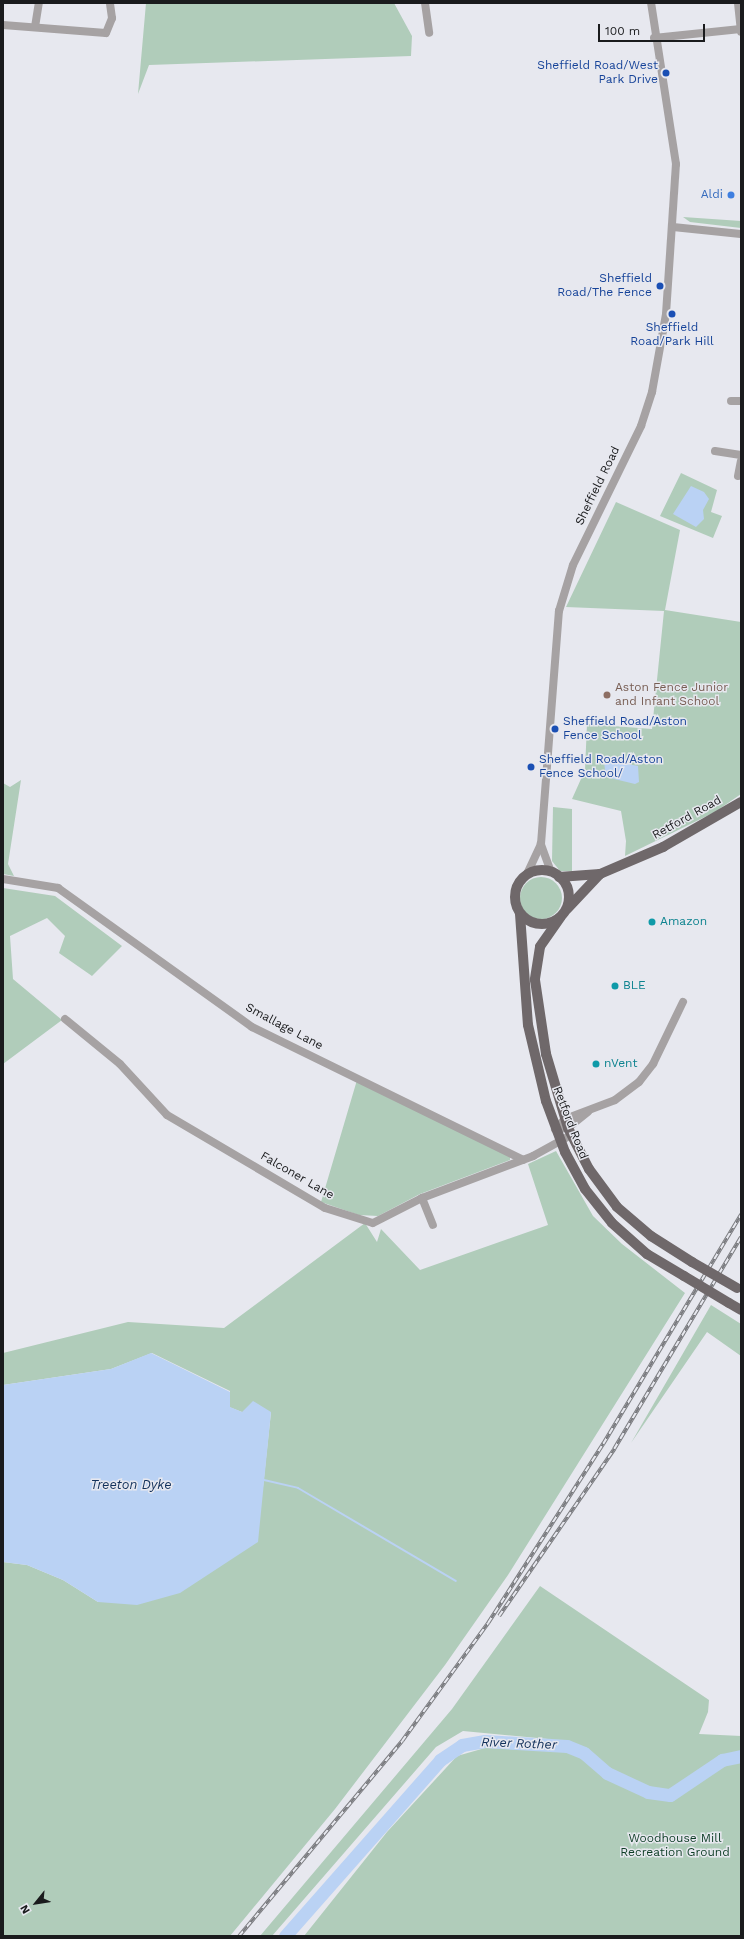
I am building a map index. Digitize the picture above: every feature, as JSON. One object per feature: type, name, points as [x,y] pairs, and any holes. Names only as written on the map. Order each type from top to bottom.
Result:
[{"type":"main road","name":"Retford Road","points":[[555,874],[600,874],[663,847],[741,802]]},
{"type":"main road","points":[[527,874],[555,874],[567,889],[563,914],[539,924],[520,914],[515,892],[527,874]]},
{"type":"main road","name":"Retford Road","points":[[600,874],[563,914],[540,946],[535,980],[546,1054],[568,1127],[588,1169],[617,1207],[651,1236],[739,1289]]},
{"type":"main road","name":"Retford Road","points":[[520,914],[528,1025],[555,1129],[585,1189],[605,1216],[647,1254],[741,1310]]},
{"type":"street","points":[[35,27],[39,3]]},
{"type":"street","points":[[3,25],[106,33],[112,18],[110,3]]},
{"type":"street","points":[[425,3],[429,33]]},
{"type":"street","name":"Sheffield Road","points":[[527,874],[541,844],[558,611],[573,565],[641,426],[652,392],[666,314],[676,164],[654,38],[651,3]]},
{"type":"street","points":[[738,3],[741,32]]},
{"type":"street","points":[[654,38],[741,29]]},
{"type":"street","points":[[673,227],[741,234]]},
{"type":"street","points":[[731,401],[741,401]]},
{"type":"street","points":[[715,451],[741,455]]},
{"type":"street","points":[[738,476],[741,461]]},
{"type":"street","name":"Sheffield Road","points":[[541,844],[555,874]]},
{"type":"street","name":"Smallage Lane","points":[[3,879],[58,888],[252,1026],[523,1160]]},
{"type":"street","name":"Falconer Lane","points":[[65,1019],[120,1064],[167,1115],[325,1208],[376,1223],[422,1198],[523,1160],[560,1141],[568,1127],[588,1112],[639,1082],[653,1064],[683,1002]]},
{"type":"street","points":[[555,1129],[568,1127]]},
{"type":"street","points":[[422,1198],[432,1225]]},
{"type":"green space","points":[[146,3],[394,3],[412,36],[411,56],[149,65],[138,94]]},
{"type":"green space","points":[[683,217],[741,221],[741,228],[690,222]]},
{"type":"green space","points":[[681,473],[717,490],[711,512],[722,516],[713,538],[660,516]]},
{"type":"green space","points":[[616,502],[680,530],[665,610],[741,622],[741,794],[715,812],[625,856],[626,841],[621,811],[572,799],[585,770],[587,724],[652,729],[664,611],[566,607]]},
{"type":"green space","points":[[21,780],[8,864],[14,876],[3,874],[3,783],[10,787]]},
{"type":"green space","points":[[553,807],[572,809],[572,871],[560,871],[552,861]]},
{"type":"green space","points":[[537,877],[545,877],[556,883],[562,894],[562,902],[556,913],[545,919],[537,919],[526,913],[520,902],[520,894],[526,883]]},
{"type":"green space","points":[[3,888],[55,896],[122,946],[92,976],[59,953],[65,936],[47,918],[10,936],[13,979],[62,1020],[3,1064]]},
{"type":"green space","points":[[357,1080],[510,1157],[510,1160],[420,1194],[378,1216],[359,1215],[321,1202]]},
{"type":"green space","points":[[556,1151],[593,1216],[622,1244],[685,1293],[508,1575],[445,1665],[335,1809],[230,1936],[3,1936],[3,1562],[27,1565],[63,1580],[98,1602],[263,1487],[271,1412],[242,1412],[229,1407],[230,1391],[152,1353],[111,1369],[3,1385],[3,1353],[128,1322],[224,1328],[365,1223],[377,1242],[381,1229],[420,1270],[548,1225],[528,1164]]},
{"type":"green space","points":[[711,1305],[741,1324],[741,1356],[707,1332],[631,1443]]},
{"type":"green space","name":"Woodhouse Mill Recreation Ground","points":[[540,1586],[709,1700],[708,1712],[699,1734],[741,1736],[741,1936],[304,1936],[387,1832],[457,1756],[485,1748],[552,1750],[548,1739],[463,1731],[436,1747],[272,1936],[260,1936],[452,1709]]},
{"type":"water","points":[[691,486],[704,492],[709,499],[703,510],[704,519],[696,527],[673,514]]},
{"type":"water","points":[[608,760],[638,766],[639,782],[635,784],[606,777],[604,762]]},
{"type":"water","name":"Treeton Dyke","points":[[151,1353],[230,1392],[230,1407],[242,1412],[253,1401],[271,1412],[258,1542],[180,1593],[137,1605],[98,1602],[63,1580],[27,1565],[3,1562],[3,1385],[111,1369]]},
{"type":"waterway","points":[[264,1480],[298,1488],[456,1581]]},
{"type":"waterway","name":"River Rother","points":[[285,1936],[440,1760],[462,1745],[485,1741],[567,1746],[584,1753],[607,1773],[648,1792],[670,1795],[722,1760],[741,1756]]},
{"type":"railway","points":[[239,1936],[402,1741],[488,1623],[603,1444],[741,1214]]},
{"type":"railway","points":[[499,1616],[614,1449],[741,1237]]},
{"type":"place","name":"Sheffield Road/West Park Drive","points":[[666,73]]},
{"type":"place","name":"Aldi","points":[[731,195]]},
{"type":"place","name":"Sheffield Road/The Fence","points":[[660,286]]},
{"type":"place","name":"Sheffield Road/Park Hill","points":[[672,314]]},
{"type":"place","name":"Aston Fence Junior and Infant School","points":[[607,695]]},
{"type":"place","name":"Sheffield Road/Aston Fence School","points":[[555,729]]},
{"type":"place","name":"Sheffield Road/Aston Fence School/","points":[[531,767]]},
{"type":"place","name":"Amazon","points":[[652,922]]},
{"type":"place","name":"BLE","points":[[615,986]]},
{"type":"place","name":"nVent","points":[[596,1064]]}]
